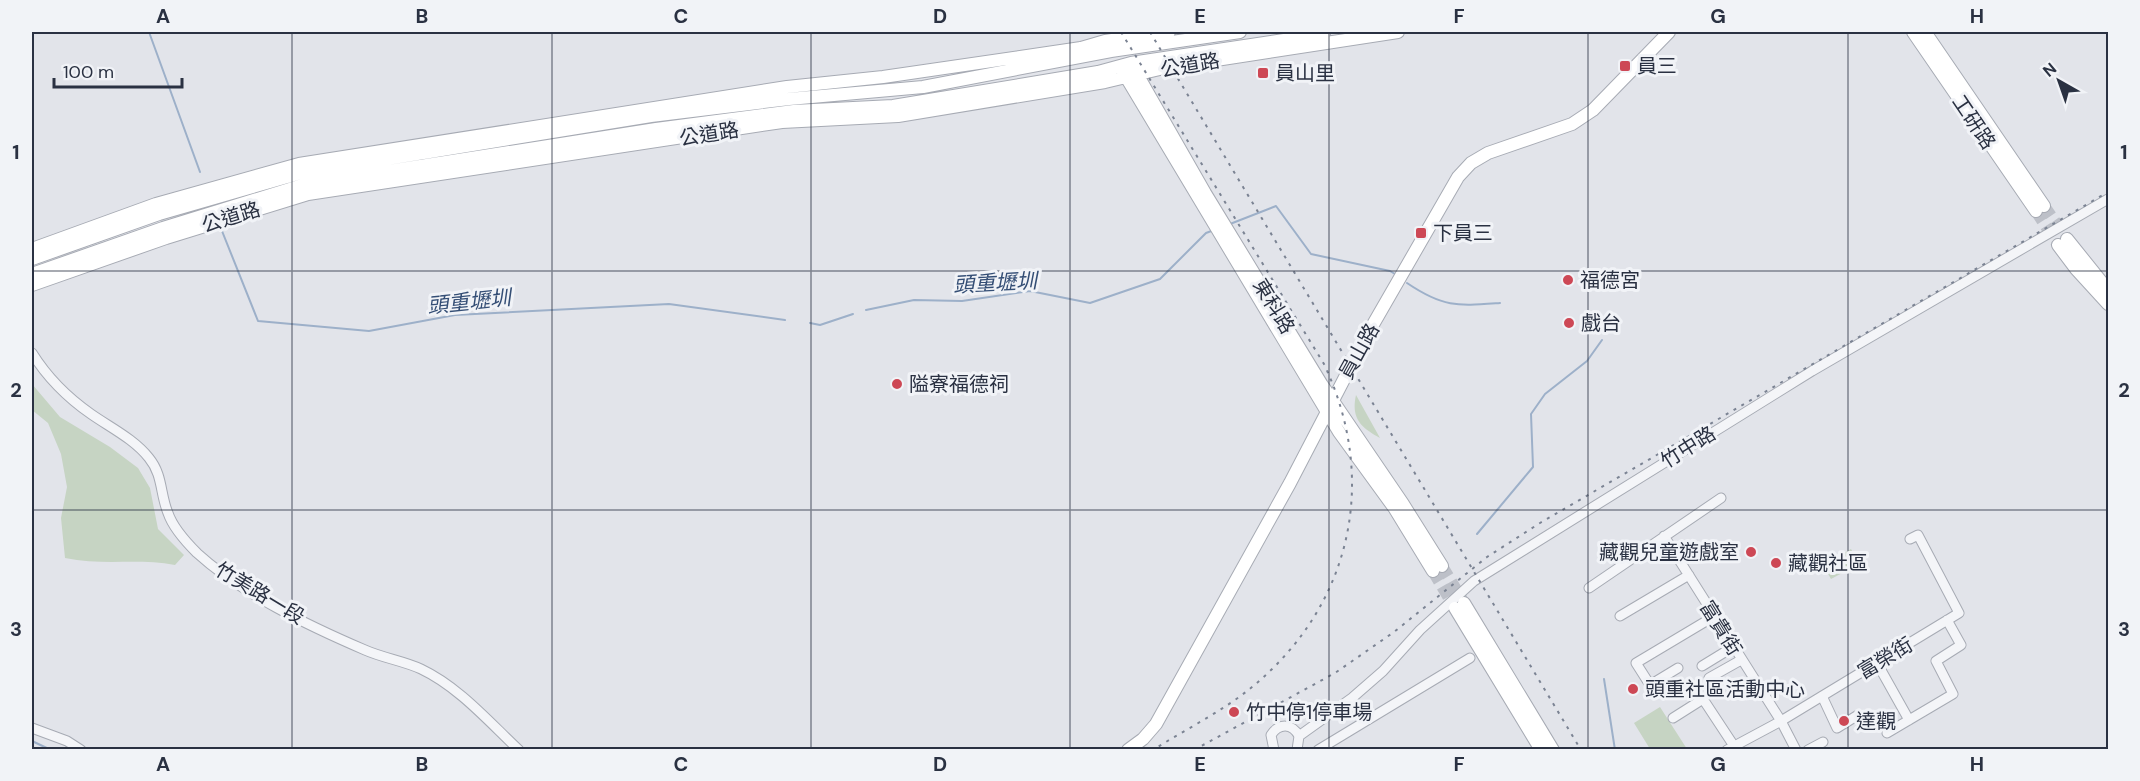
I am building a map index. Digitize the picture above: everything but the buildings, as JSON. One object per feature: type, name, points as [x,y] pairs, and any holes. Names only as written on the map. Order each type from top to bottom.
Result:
[{"type":"street","name":"公道路","points":[[1120,40],[1169,32]]},
{"type":"street","name":"公道路","points":[[32,249],[156,204],[299,164],[775,89],[883,77],[1069,50],[1106,41],[1240,32]]},
{"type":"street","name":"公道路","points":[[32,274],[163,228],[306,184],[656,129],[794,111],[893,106],[1128,70],[1344,32]]},
{"type":"street","name":"公道路","points":[[1193,59],[1398,32]]},
{"type":"street","name":"員山路","points":[[1128,750],[1143,739],[1156,724],[1327,413],[1332,400],[1458,177],[1471,163],[1488,153],[1572,124],[1593,110],[1659,36],[1669,32]]},
{"type":"street","name":"工研路","points":[[1913,32],[2040,209],[1925,32]]},
{"type":"street","name":"東科路","points":[[1120,40],[1128,70],[1200,195],[1332,400],[1403,504],[1437,569],[1327,413],[1229,241]]},
{"type":"street","name":"公道路","points":[[32,259],[159,214],[300,173],[651,116],[789,99],[923,87],[1106,41]]},
{"type":"street","points":[[1106,41],[1128,70]]},
{"type":"street","name":"公道路","points":[[32,285],[166,238],[308,194],[783,122],[898,116],[1128,70]]},
{"type":"street","name":"竹中路","points":[[1299,736],[1352,698],[1383,671],[1420,630],[1474,581],[1812,371],[2109,200]]},
{"type":"street","points":[[2109,290],[2063,242],[2082,276],[2109,304]]},
{"type":"street","name":"竹美路一段","points":[[32,353],[43,370],[64,392],[149,458],[160,477],[167,513],[182,537],[224,575],[306,622],[364,650],[420,669],[436,678],[476,708],[519,750]]},
{"type":"street","points":[[1589,588],[1721,498]]},
{"type":"street","points":[[1887,733],[1953,694],[1936,661],[1961,645],[1947,620],[1959,613],[1918,535],[1911,538]]},
{"type":"street","name":"富貴街","points":[[1664,536],[1713,617],[1781,721],[1796,750]]},
{"type":"street","points":[[1620,616],[1689,575]]},
{"type":"street","points":[[1541,750],[1460,606],[1553,750]]},
{"type":"street","points":[[1678,668],[1650,685],[1636,663],[1713,617]]},
{"type":"street","name":"富榮街","points":[[1731,748],[1781,721],[1947,620]]},
{"type":"street","points":[[1702,666],[1733,647]]},
{"type":"street","points":[[1317,750],[1470,658]]},
{"type":"street","points":[[1709,678],[1741,660]]},
{"type":"street","points":[[1877,663],[1909,720]]},
{"type":"street","points":[[1822,696],[1837,728],[1858,715]]},
{"type":"street","points":[[1673,718],[1703,699],[1731,748]]},
{"type":"street","points":[[1274,750],[1270,740],[1277,728],[1290,726],[1299,736],[1297,750]]},
{"type":"street","points":[[32,728],[67,741],[81,750]]},
{"type":"street","points":[[1808,750],[1823,742]]},
{"type":"green space","points":[[32,384],[60,417],[110,447],[138,468],[150,488],[158,529],[184,555],[175,565],[65,558],[61,518],[67,487],[61,454],[48,423],[32,410]]},
{"type":"green space","points":[[1356,395],[1380,438],[1362,426],[1356,416]]},
{"type":"green space","points":[[1851,549],[1859,564],[1831,579],[1823,565]]},
{"type":"green space","points":[[1660,707],[1687,749],[1650,749],[1634,723]]},
{"type":"waterway","name":"頭重壢圳","points":[[149,32],[200,172]]},
{"type":"waterway","name":"頭重壢圳","points":[[1230,224],[1276,206],[1311,254],[1395,274]]},
{"type":"waterway","name":"頭重壢圳","points":[[220,226],[258,321],[369,331],[455,315],[669,304],[785,320]]},
{"type":"waterway","name":"頭重壢圳","points":[[866,310],[914,300],[962,301],[1030,291],[1090,303],[1160,279],[1206,233],[1214,230]]},
{"type":"waterway","name":"頭重壢圳","points":[[1407,283],[1431,297],[1452,304],[1500,303]]},
{"type":"waterway","name":"頭重壢圳","points":[[810,323],[820,325],[853,314]]},
{"type":"waterway","name":"頭重壢圳","points":[[1477,534],[1533,467],[1531,414],[1545,394],[1587,361],[1602,340]]},
{"type":"waterway","name":"頭重壢圳","points":[[1604,679],[1615,750]]},
{"type":"waterway","points":[[32,741],[51,750]]},
{"type":"tunnel","points":[[2044,206],[2067,239]]},
{"type":"tunnel","points":[[2036,211],[2058,245]]},
{"type":"tunnel","points":[[1442,566],[1464,603]]},
{"type":"tunnel","points":[[1433,571],[1455,608]]},
{"type":"railway","points":[[1121,32],[1324,364],[1341,408],[1350,452],[1352,496],[1346,538],[1333,579],[1313,618],[1286,654],[1241,696],[1153,750]]},
{"type":"railway","points":[[1150,32],[1581,750]]},
{"type":"railway","points":[[1194,750],[1335,673],[1394,632],[1487,557],[1540,523],[2108,192]]},
{"type":"place","name":"員三","points":[[1625,66]]},
{"type":"place","name":"員山里","points":[[1263,73]]},
{"type":"place","name":"下員三","points":[[1421,233]]},
{"type":"place","name":"福德宮","points":[[1568,280]]},
{"type":"place","name":"戲台","points":[[1569,323]]},
{"type":"place","name":"隘寮福德祠","points":[[897,384]]},
{"type":"place","name":"藏觀兒童遊戲室","points":[[1751,552]]},
{"type":"place","name":"藏觀社區","points":[[1776,563]]},
{"type":"place","name":"頭重社區活動中心","points":[[1633,689]]},
{"type":"place","name":"竹中停1停車場","points":[[1234,712]]},
{"type":"place","name":"達觀","points":[[1844,721]]}]
